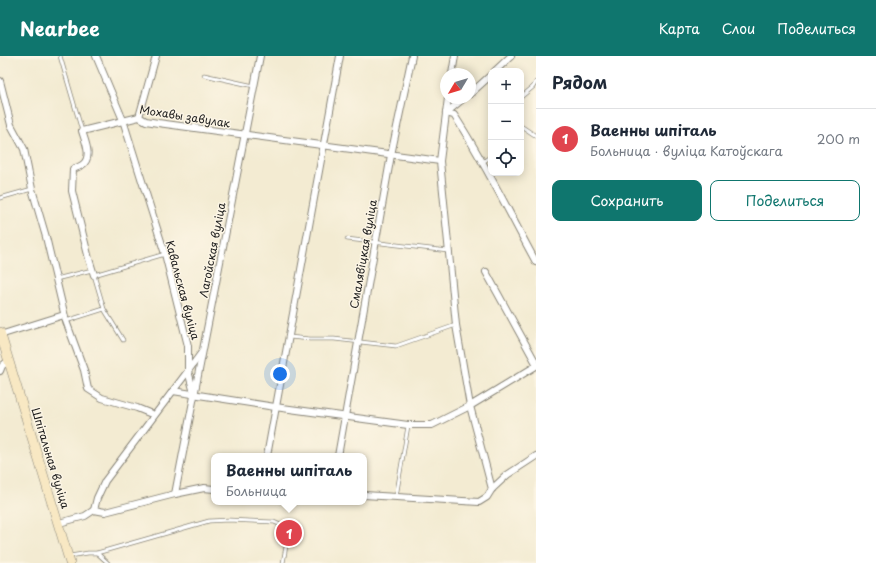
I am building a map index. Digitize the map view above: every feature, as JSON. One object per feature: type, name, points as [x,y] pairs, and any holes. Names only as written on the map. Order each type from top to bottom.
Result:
[{"type":"main road","name":"Шпітальная вуліца","points":[[0,334],[59,523],[69,560]]},
{"type":"street","name":"Кавальская вуліца","points":[[96,56],[122,120],[164,254],[188,346],[188,371],[194,395]]},
{"type":"street","points":[[139,117],[156,56]]},
{"type":"street","name":"Лагойская вуліца","points":[[175,494],[260,56]]},
{"type":"street","points":[[267,453],[340,56]]},
{"type":"street","name":"Смалявіцкая вуліца","points":[[339,453],[391,155],[412,56]]},
{"type":"street","points":[[453,68],[455,56]]},
{"type":"street","points":[[498,68],[511,56]]},
{"type":"street","points":[[476,89],[488,78]]},
{"type":"street","points":[[0,81],[11,124],[24,149],[32,188],[65,318],[84,370],[88,389],[102,398],[137,408],[154,415]]},
{"type":"street","points":[[447,104],[440,161],[456,325],[470,406],[492,489]]},
{"type":"street","points":[[446,113],[457,104]]},
{"type":"street","points":[[446,113],[454,115],[483,162],[536,262]]},
{"type":"street","name":"Мохавы завулак","points":[[82,131],[139,117],[146,121],[158,123],[440,161]]},
{"type":"street","points":[[82,131],[88,153],[83,165],[73,170],[72,191],[93,273]]},
{"type":"street","points":[[486,272],[536,363]]},
{"type":"street","points":[[0,334],[65,318]]},
{"type":"street","points":[[59,523],[85,516],[94,510],[97,498],[105,481],[203,350]]},
{"type":"street","points":[[0,371],[2,366],[8,361]]},
{"type":"street","points":[[173,391],[275,407],[408,425],[432,425],[470,406],[536,366]]},
{"type":"street","points":[[367,495],[479,502],[487,496],[492,489],[507,475],[536,456]]},
{"type":"street","points":[[94,510],[105,512],[175,494],[204,488],[211,489]]},
{"type":"lane","points":[[60,56],[82,131]]},
{"type":"lane","points":[[204,75],[254,86]]},
{"type":"lane","points":[[524,94],[536,82]]},
{"type":"lane","points":[[524,128],[536,136]]},
{"type":"lane","points":[[483,162],[488,158]]},
{"type":"lane","points":[[0,198],[32,188]]},
{"type":"lane","points":[[347,239],[449,251]]},
{"type":"lane","points":[[56,279],[93,273],[164,254]]},
{"type":"lane","points":[[93,273],[104,309],[123,340]]},
{"type":"lane","points":[[65,318],[104,309]]},
{"type":"lane","points":[[289,336],[310,339],[334,339],[396,346],[456,325]]},
{"type":"lane","points":[[396,497],[408,425]]},
{"type":"lane","points":[[69,560],[77,554],[96,553],[209,521],[228,520],[274,522],[285,527],[288,535],[283,563]]},
{"type":"lane","points":[[96,553],[108,563]]},
{"type":"place","name":"Ваенны шпіталь","points":[[289,533]]}]
